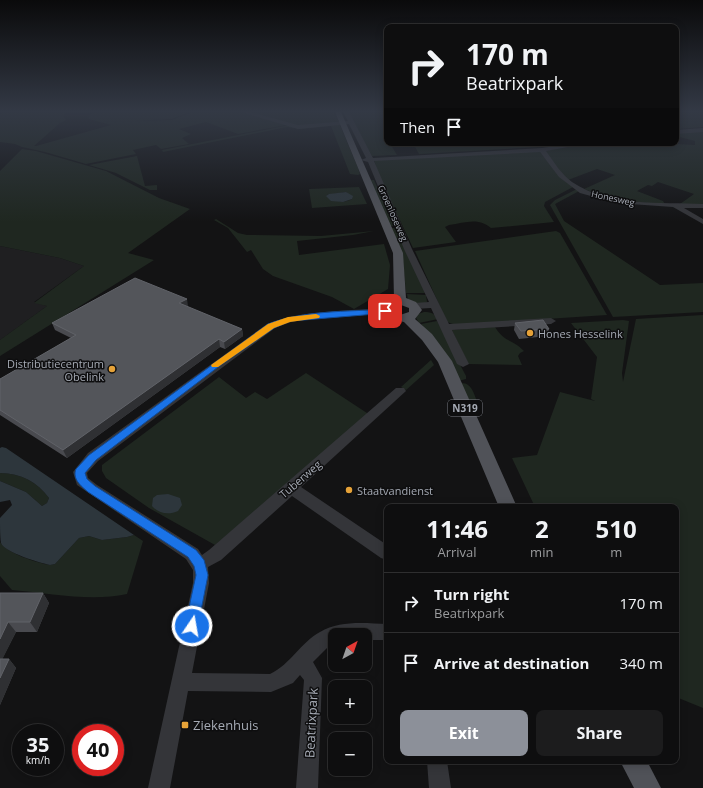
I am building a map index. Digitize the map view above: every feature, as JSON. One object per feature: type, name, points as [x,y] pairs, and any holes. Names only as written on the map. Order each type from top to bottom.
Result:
[{"type":"main road","name":"Groenloseweg","points":[[359,149],[398,253],[400,302]]},
{"type":"main road","points":[[400,302],[390,303],[386,307],[385,311],[389,315],[396,318],[412,311]]},
{"type":"main road","name":"N319","points":[[400,302],[408,303],[427,337],[445,361],[507,504]]},
{"type":"main road","points":[[635,764],[648,788]]},
{"type":"street","points":[[364,160],[550,149]]},
{"type":"street","name":"Honesweg","points":[[542,150],[569,183],[589,193],[632,203],[703,206]]},
{"type":"street","name":"Groenloseweg","points":[[364,160],[377,178],[462,364]]},
{"type":"street","points":[[673,205],[703,222]]},
{"type":"street","points":[[412,311],[436,307]]},
{"type":"street","points":[[158,788],[201,583],[202,575],[200,564],[192,554],[92,489],[82,481],[80,472],[85,465],[219,363],[271,326],[288,319],[303,317],[385,311]]},
{"type":"street","points":[[445,327],[552,321]]},
{"type":"street","name":"Tuberweg","points":[[200,564],[215,555],[290,487],[400,392]]},
{"type":"street","points":[[290,487],[384,552]]},
{"type":"street","points":[[180,682],[271,684],[280,680],[325,638],[333,634],[343,632],[384,632]]},
{"type":"street","name":"Beatrixpark","points":[[302,661],[313,678],[307,788]]},
{"type":"street","points":[[437,764],[440,788]]},
{"type":"shaded area","points":[[22,149],[36,151],[106,171],[159,198],[190,209],[128,253],[154,260],[0,356],[0,340],[47,306],[34,303],[84,266],[60,258],[0,246],[0,171]]},
{"type":"shaded area","points":[[30,149],[139,149],[133,150],[136,154],[86,164]]},
{"type":"shaded area","points":[[168,149],[179,149],[163,152],[162,150]]},
{"type":"shaded area","points":[[340,149],[350,149],[360,174],[350,174]]},
{"type":"shaded area","points":[[368,149],[393,149],[397,155],[372,156]]},
{"type":"shaded area","points":[[416,149],[508,149],[419,154]]},
{"type":"shaded area","points":[[557,149],[703,149],[703,205],[680,204],[694,194],[658,182],[652,186],[648,185],[637,191],[663,201],[665,204],[624,200],[584,189],[615,175],[597,169],[568,180],[542,151]]},
{"type":"shaded area","points":[[539,151],[565,181],[573,187],[545,202],[544,206],[554,222],[491,228],[476,222],[449,225],[445,227],[456,242],[413,248],[379,176],[374,160]]},
{"type":"shaded area","points":[[137,156],[145,186],[157,185],[157,190],[150,190],[116,173],[89,165]]},
{"type":"shaded area","points":[[369,180],[374,180],[394,226],[390,226]]},
{"type":"shaded area","points":[[359,187],[367,204],[312,208],[309,189]],"holes":[[[346,192],[352,199],[339,201],[327,195]]]},
{"type":"shaded area","points":[[575,190],[581,190],[555,204],[564,221],[660,285],[703,283],[703,312],[613,317],[550,205],[555,200]]},
{"type":"shaded area","points":[[346,192],[353,196],[352,199],[343,202],[331,201],[326,196],[329,194]]},
{"type":"shaded area","points":[[216,219],[238,233],[247,235],[321,236],[374,231],[353,235],[297,241],[299,255],[384,244],[390,265],[388,289],[354,309],[332,297],[273,276],[263,269],[251,250],[247,252],[228,228],[214,220]]},
{"type":"shaded area","points":[[391,228],[397,228],[426,292],[406,293],[403,261]]},
{"type":"shaded area","points":[[556,231],[560,233],[607,315],[456,325],[447,322],[415,251]]},
{"type":"shaded area","points":[[0,246],[60,258],[84,266],[34,302],[47,306],[0,340]]},
{"type":"shaded area","points":[[407,294],[426,295],[427,302],[421,305],[408,300]]},
{"type":"shaded area","points":[[424,312],[432,313],[438,319],[419,323],[416,318],[418,314]]},
{"type":"shaded area","points":[[703,315],[703,708],[679,698],[679,504],[534,504],[512,458],[537,455],[560,392],[595,401],[591,399],[597,357],[571,323],[623,320],[629,321],[622,373],[623,382],[636,319]]},
{"type":"shaded area","points":[[437,321],[466,376],[466,379],[458,381],[421,324]]},
{"type":"shaded area","points":[[495,327],[502,336],[516,344],[524,351],[518,356],[522,365],[468,364],[452,330]]},
{"type":"shaded area","points":[[431,360],[434,365],[406,390],[401,387]]},
{"type":"shaded area","points":[[306,373],[370,415],[215,545],[149,508],[106,478],[102,471],[102,465],[219,377],[246,398],[255,392],[267,399]]},
{"type":"shaded area","points":[[460,383],[467,384],[470,387],[478,404],[470,407]]},
{"type":"shaded area","points":[[0,448],[6,448],[134,535],[102,540],[89,536],[79,538],[55,564],[50,565],[31,560],[9,550],[1,543],[0,518],[12,505],[10,500],[0,502],[0,481],[26,492],[42,506],[47,503],[49,498],[34,483],[22,477],[8,473],[0,473]]},
{"type":"shaded area","points":[[0,473],[8,473],[22,477],[34,483],[49,498],[47,503],[42,506],[26,492],[0,481]]},
{"type":"shaded area","points":[[168,494],[180,498],[182,505],[178,511],[164,513],[158,511],[152,506],[153,498],[157,495]]},
{"type":"shaded area","points":[[134,535],[143,541],[127,594],[84,597],[12,590],[0,576],[0,542],[3,546],[15,554],[30,560],[50,565],[55,564],[79,538],[89,536],[102,540]]},
{"type":"building","name":"Distributiecentrum Obelink","points":[[135,278],[187,299],[179,303],[242,329],[224,342],[219,339],[63,450],[0,410],[0,379],[76,335],[52,323]]},
{"type":"building","points":[[543,320],[549,329],[521,331],[515,323]]},
{"type":"building","points":[[0,593],[43,593],[30,622],[8,622],[0,639]]},
{"type":"building","points":[[0,659],[9,659],[0,678]]},
{"type":"slow traffic","points":[[215,365],[271,326],[288,319],[316,316]]},
{"type":"place","name":"Hones Hesselink","points":[[530,333]]},
{"type":"place","name":"Distributiecentrum Obelink","points":[[112,369]]},
{"type":"place","name":"Staatvandienst","points":[[349,490]]},
{"type":"place","name":"Ziekenhuis","points":[[185,725]]},
{"type":"route","points":[[192,626],[201,583],[202,575],[200,564],[192,554],[92,489],[82,481],[80,472],[93,457],[271,326],[288,319],[303,317],[385,311]]}]
